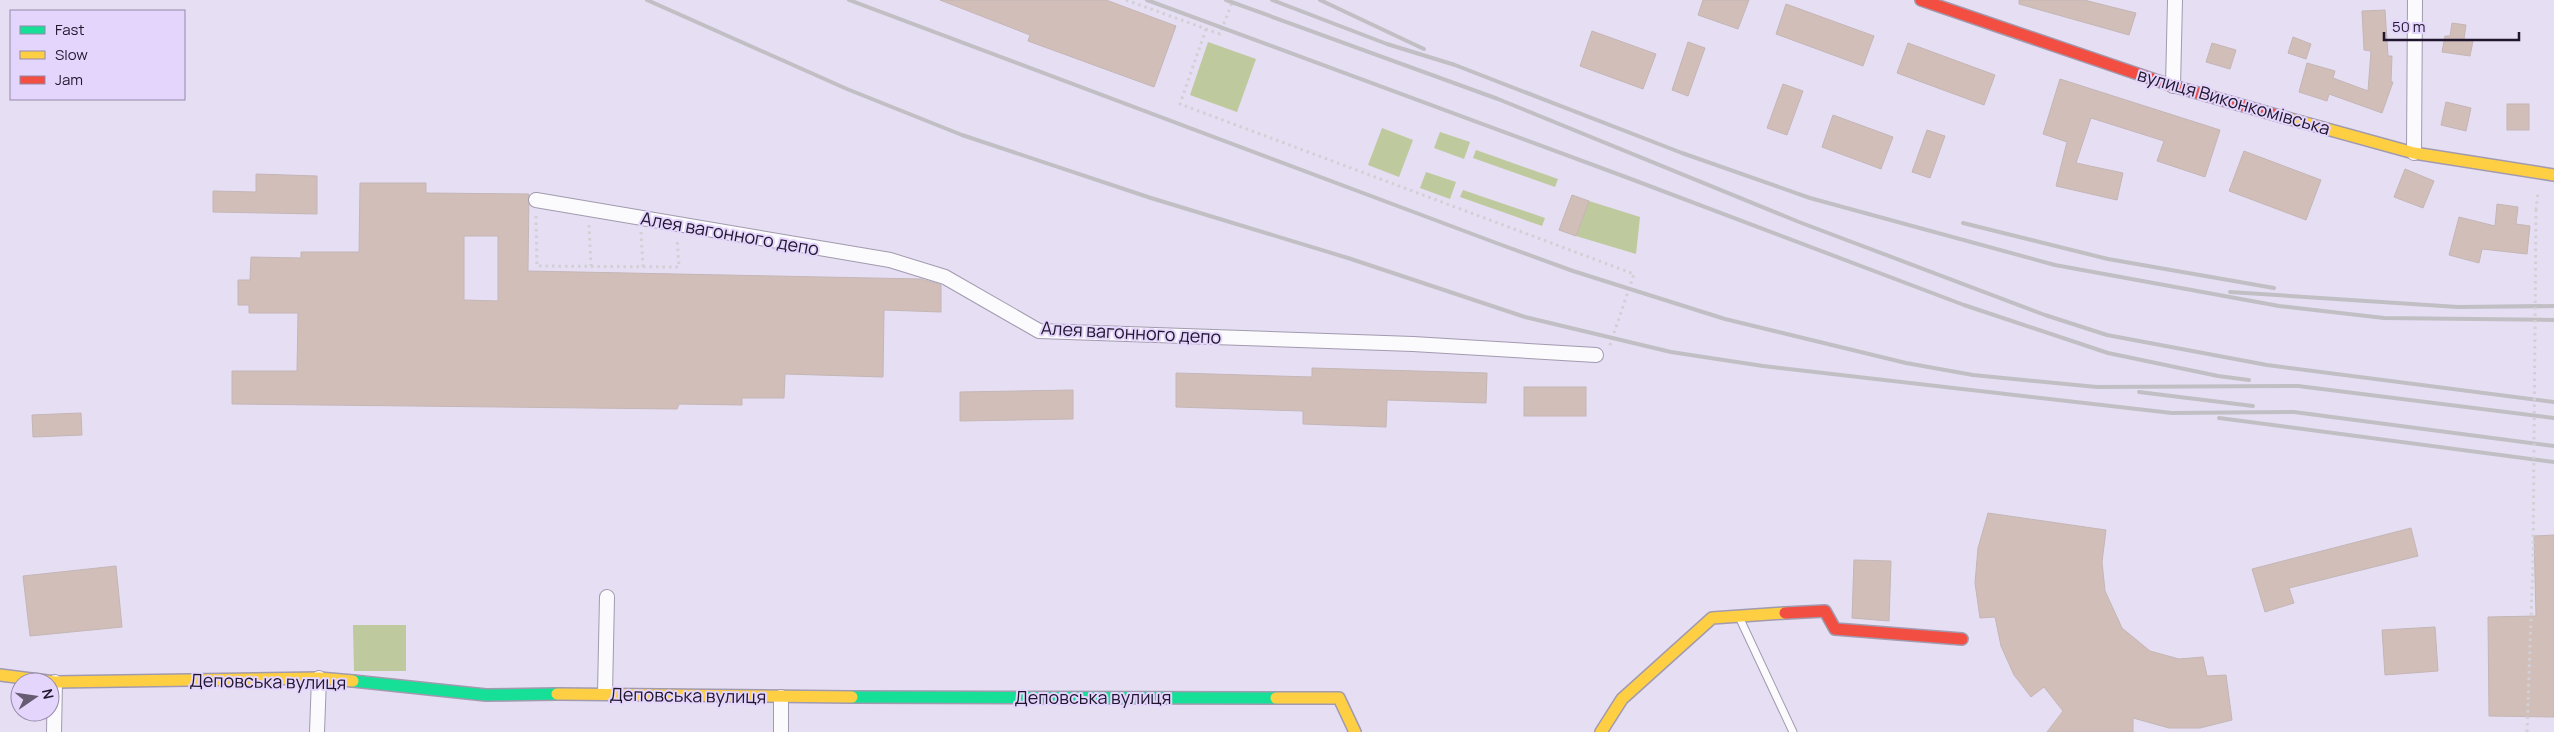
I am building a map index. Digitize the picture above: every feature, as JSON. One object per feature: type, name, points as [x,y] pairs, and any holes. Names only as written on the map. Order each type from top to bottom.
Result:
[{"type":"street","name":"вулиця Виконкомівська","points":[[1921,0],[1950,5],[2173,86],[2414,153],[2554,175]]},
{"type":"street","points":[[2173,86],[2175,0]]},
{"type":"street","points":[[2414,153],[2415,0]]},
{"type":"street","name":"Алея вагонного депо","points":[[536,200],[890,260],[945,277],[1039,331],[1413,344],[1596,355]]},
{"type":"street","points":[[605,693],[607,596]]},
{"type":"street","points":[[1601,732],[1622,699],[1712,618],[1825,611],[1835,629],[1962,639]]},
{"type":"street","points":[[317,732],[319,678]]},
{"type":"street","name":"Деповська вулиця","points":[[60,682],[319,678],[486,695],[605,693],[781,697],[1338,698],[1355,732]]},
{"type":"street","points":[[781,697],[781,732]]},
{"type":"lane","points":[[1739,617],[1793,732]]},
{"type":"path","points":[[1126,0],[1220,34],[1233,0]]},
{"type":"path","points":[[1206,29],[1180,104],[1634,274],[1606,356],[1596,355]]},
{"type":"path","points":[[536,200],[537,266],[679,267],[677,224]]},
{"type":"path","points":[[588,209],[590,266]]},
{"type":"path","points":[[2527,732],[2533,563],[2536,210]]},
{"type":"path","points":[[640,218],[643,267]]},
{"type":"green space","points":[[1208,42],[1256,59],[1237,112],[1190,95]]},
{"type":"green space","points":[[1382,128],[1413,140],[1399,177],[1368,165]]},
{"type":"green space","points":[[1440,132],[1470,142],[1464,159],[1434,148]]},
{"type":"green space","points":[[1476,150],[1558,179],[1555,187],[1473,158]]},
{"type":"green space","points":[[1426,172],[1456,182],[1450,199],[1420,188]]},
{"type":"green space","points":[[1463,190],[1545,218],[1542,226],[1460,197]]},
{"type":"green space","points":[[1589,201],[1640,217],[1636,254],[1576,236]]},
{"type":"green space","points":[[353,625],[406,625],[406,671],[354,671]]},
{"type":"building","points":[[940,0],[1106,0],[1176,26],[1154,87],[1028,41],[1030,35]]},
{"type":"building","points":[[1703,0],[1749,0],[1738,29],[1698,15]]},
{"type":"building","points":[[2019,0],[2084,0],[2136,13],[2129,35],[2019,4]]},
{"type":"building","points":[[1786,4],[1874,36],[1863,66],[1776,34]]},
{"type":"building","points":[[2385,10],[2388,56],[2392,56],[2391,82],[2393,82],[2382,113],[2329,94],[2327,101],[2299,92],[2307,63],[2335,71],[2333,78],[2368,91],[2371,51],[2364,50],[2362,11]]},
{"type":"building","points":[[2452,23],[2466,25],[2464,39],[2473,41],[2470,56],[2442,52],[2445,36],[2450,36]]},
{"type":"building","points":[[1592,31],[1656,54],[1643,89],[1580,66]]},
{"type":"building","points":[[2293,37],[2311,44],[2306,59],[2288,53]]},
{"type":"building","points":[[1688,42],[1705,48],[1688,96],[1672,90]]},
{"type":"building","points":[[1908,43],[1995,75],[1984,105],[1897,73]]},
{"type":"building","points":[[2212,43],[2236,50],[2230,69],[2206,62]]},
{"type":"building","points":[[2060,79],[2220,130],[2205,177],[2157,161],[2164,141],[2091,118],[2076,163],[2123,173],[2117,200],[2056,186],[2067,142],[2043,134]]},
{"type":"building","points":[[1783,84],[1803,91],[1787,135],[1767,128]]},
{"type":"building","points":[[2446,102],[2471,108],[2466,131],[2441,125]]},
{"type":"building","points":[[2507,104],[2529,104],[2529,130],[2507,130]]},
{"type":"building","points":[[1833,115],[1893,137],[1881,169],[1822,147]]},
{"type":"building","points":[[1927,130],[1945,136],[1930,178],[1912,172]]},
{"type":"building","points":[[2244,151],[2321,180],[2306,220],[2229,191]]},
{"type":"building","points":[[2405,169],[2434,181],[2423,208],[2394,197]]},
{"type":"building","points":[[256,174],[317,176],[317,214],[213,212],[213,191],[256,192]]},
{"type":"building","points":[[360,183],[426,183],[426,193],[529,194],[528,271],[921,279],[941,285],[941,312],[884,310],[883,377],[785,374],[784,398],[742,398],[742,405],[679,404],[677,409],[232,404],[232,371],[297,371],[298,313],[249,313],[249,305],[238,305],[238,280],[250,280],[251,257],[301,258],[301,252],[359,252]],"holes":[[[464,236],[498,236],[498,301],[464,300]]]},
{"type":"building","points":[[1572,195],[1589,201],[1576,236],[1559,230]]},
{"type":"building","points":[[2497,204],[2518,207],[2516,224],[2530,226],[2527,254],[2482,249],[2479,263],[2449,255],[2459,217],[2495,226]]},
{"type":"building","points":[[1312,368],[1487,373],[1486,403],[1387,400],[1386,427],[1303,424],[1303,411],[1176,407],[1176,373],[1312,377]]},
{"type":"building","points":[[1524,387],[1586,387],[1586,416],[1524,416]]},
{"type":"building","points":[[1073,390],[1073,419],[960,421],[960,392]]},
{"type":"building","points":[[81,413],[82,435],[33,437],[32,415]]},
{"type":"building","points":[[1988,513],[2106,530],[2102,562],[2105,591],[2122,628],[2150,651],[2179,659],[2203,657],[2207,676],[2226,675],[2232,720],[2200,728],[2169,728],[2133,718],[2133,732],[2047,732],[2063,711],[2044,687],[2031,697],[2014,675],[2001,646],[1995,617],[1980,618],[1975,583],[1978,548]]},
{"type":"building","points":[[2411,528],[2418,556],[2289,588],[2294,603],[2265,612],[2252,569]]},
{"type":"building","points":[[2554,535],[2554,717],[2489,716],[2488,617],[2536,616],[2534,536]]},
{"type":"building","points":[[1854,560],[1891,561],[1889,621],[1852,618]]},
{"type":"building","points":[[116,566],[122,627],[30,636],[23,576]]},
{"type":"building","points":[[2435,627],[2438,671],[2385,675],[2382,630]]},
{"type":"railway","points":[[647,0],[847,89],[962,135],[1151,198],[1348,258],[1525,317],[1671,352],[1763,366],[2172,413],[2294,412],[2554,446]]},
{"type":"railway","points":[[849,0],[1573,271],[1725,319],[1906,363],[1973,375],[2097,387],[2298,386],[2554,418]]},
{"type":"railway","points":[[1147,0],[1623,176],[1964,305],[2108,353],[2218,376],[2249,380]]},
{"type":"railway","points":[[1226,0],[1498,99],[1799,222],[2045,315],[2107,335],[2267,365],[2554,402]]},
{"type":"railway","points":[[1272,0],[1387,44],[1455,65],[1682,153],[1810,198],[2055,265],[2279,306],[2384,318],[2554,320]]},
{"type":"railway","points":[[1320,0],[1424,49]]},
{"type":"railway","points":[[1963,223],[2108,259],[2274,288]]},
{"type":"railway","points":[[2230,292],[2458,307],[2554,306]]},
{"type":"railway","points":[[2139,392],[2253,406]]},
{"type":"railway","points":[[2219,418],[2554,462]]},
{"type":"traffic: fast","points":[[353,681],[486,695],[557,694]]},
{"type":"traffic: fast","points":[[852,697],[1276,698]]},
{"type":"traffic: slow","points":[[2283,117],[2414,153],[2554,175]]},
{"type":"traffic: slow","points":[[1601,732],[1622,699],[1712,618],[1785,613]]},
{"type":"traffic: slow","points":[[0,675],[55,682],[319,678],[353,681]]},
{"type":"traffic: slow","points":[[557,694],[852,697]]},
{"type":"traffic: slow","points":[[1276,698],[1339,698],[1355,732]]},
{"type":"traffic: jam","points":[[1921,0],[2173,86],[2283,117]]},
{"type":"traffic: jam","points":[[1785,613],[1825,611],[1835,629],[1962,639]]}]
